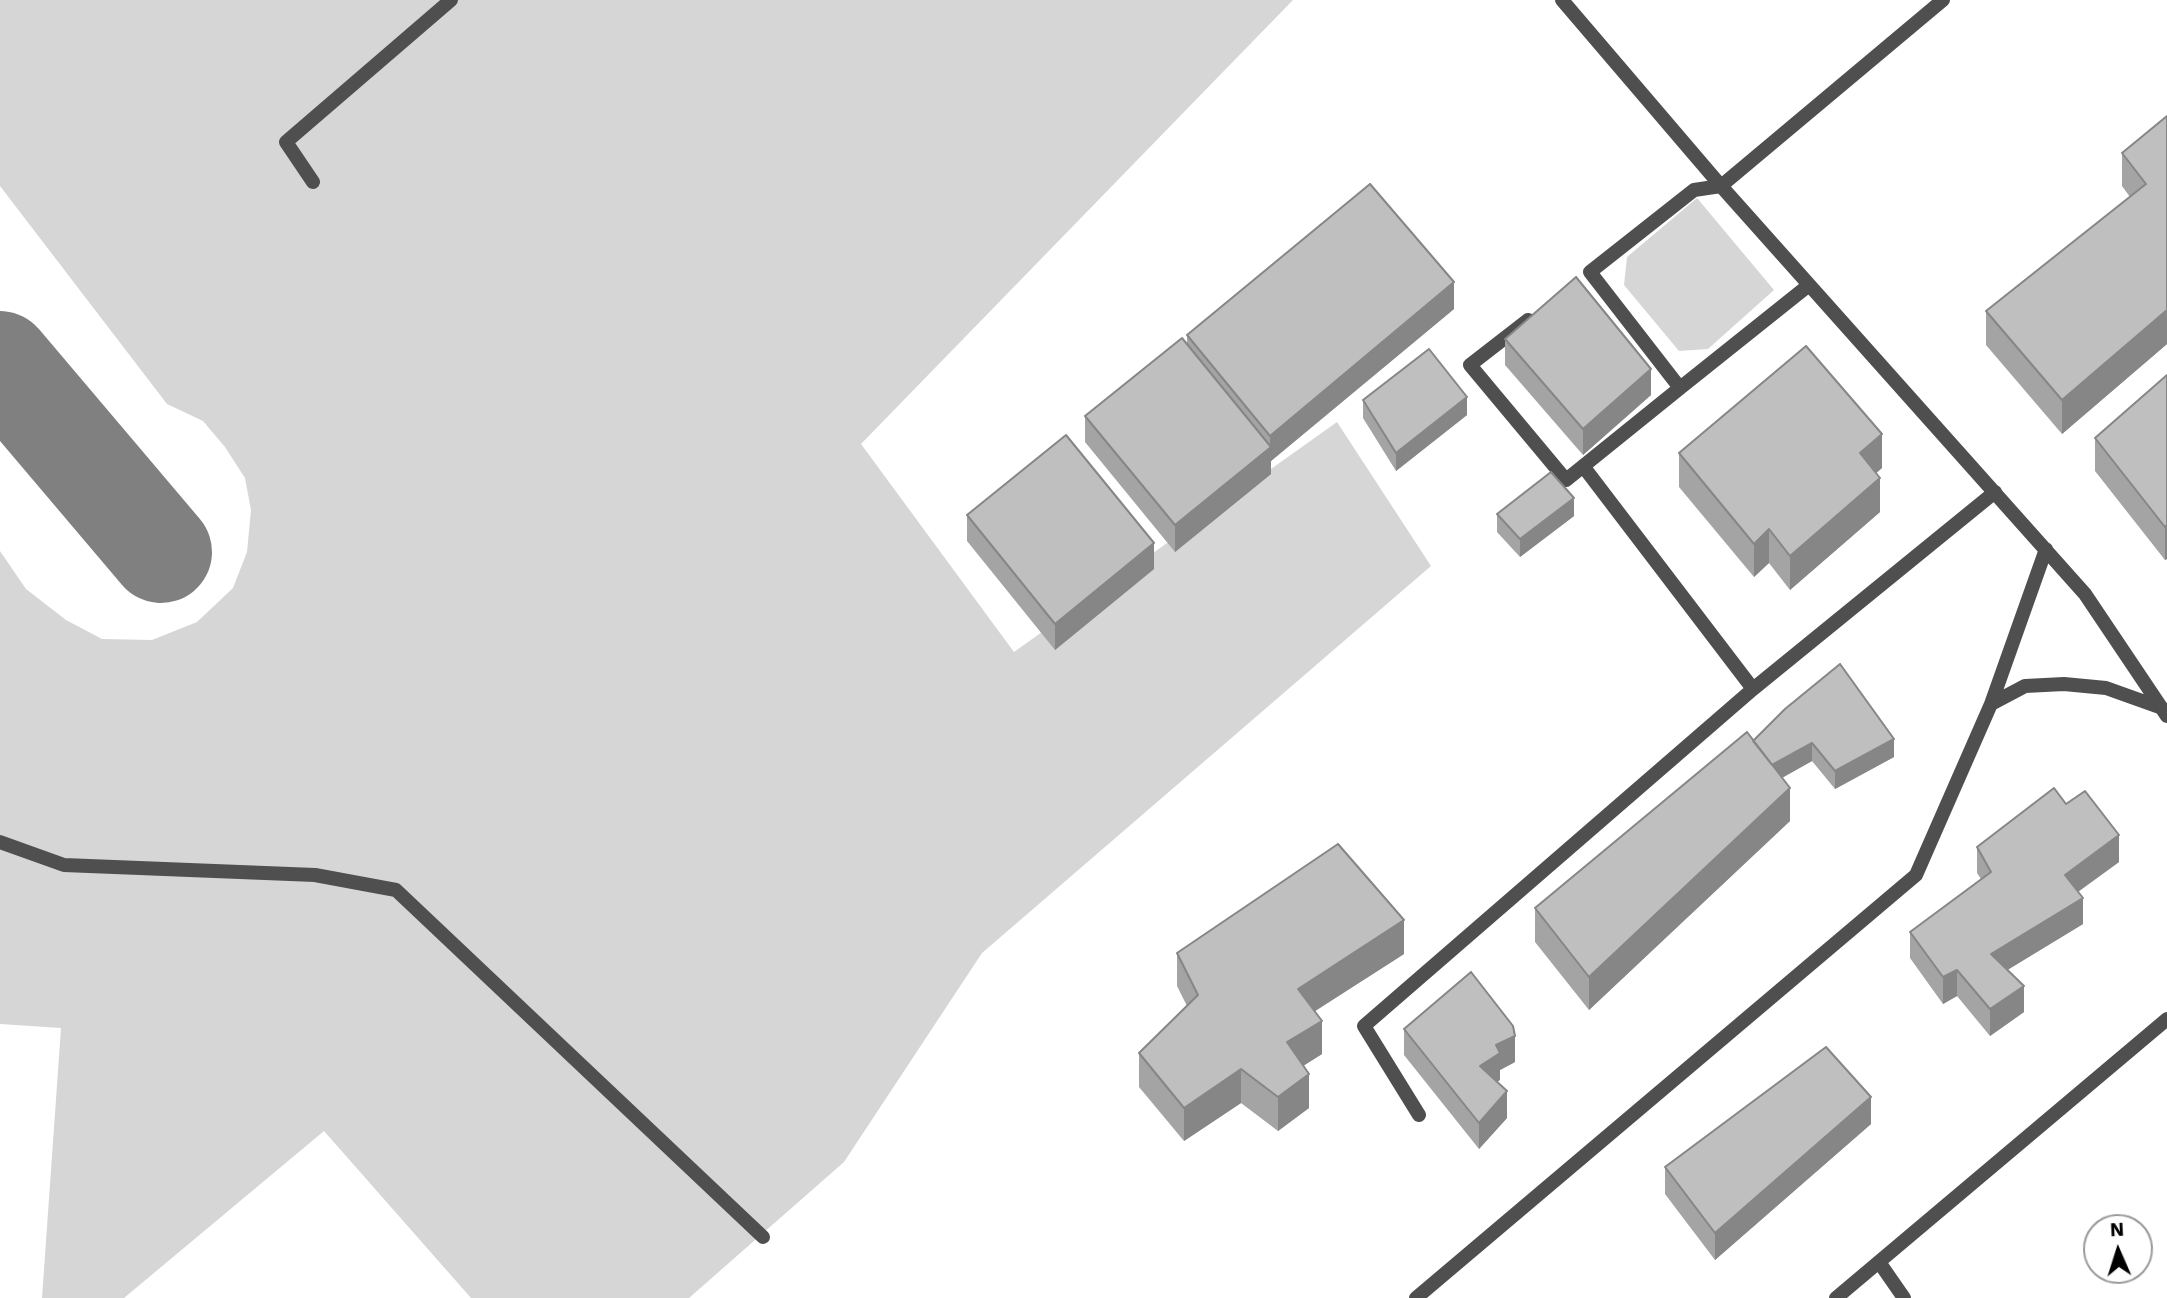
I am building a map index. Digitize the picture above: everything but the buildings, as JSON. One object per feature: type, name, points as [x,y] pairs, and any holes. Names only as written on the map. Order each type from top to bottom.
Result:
[{"type":"lane","points":[[313,182],[286,142],[451,0]]},
{"type":"lane","points":[[1562,0],[1721,186],[2085,594],[2164,712]]},
{"type":"lane","points":[[1680,388],[1585,277],[1694,190],[1721,186],[1943,0]]},
{"type":"lane","points":[[1535,314],[1470,365],[1566,480],[1809,285]]},
{"type":"lane","points":[[1583,466],[1753,689]]},
{"type":"lane","points":[[1419,1115],[1364,1026],[1753,689],[1995,492]]},
{"type":"lane","points":[[1416,1298],[1916,875],[1991,704],[2046,550]]},
{"type":"lane","points":[[1991,704],[2025,686],[2064,684],[2106,688],[2164,712]]},
{"type":"lane","points":[[0,842],[64,865],[315,875],[396,890],[763,1237]]},
{"type":"lane","points":[[1836,1298],[2167,1019]]},
{"type":"lane","points":[[1879,1262],[1904,1298]]},
{"type":"shaded area","points":[[0,0],[1293,0],[861,444],[1014,652],[1337,422],[1431,566],[982,953],[844,1162],[689,1298],[471,1298],[324,1131],[124,1298],[42,1298],[61,1028],[0,1024],[0,551],[26,589],[66,620],[102,639],[152,640],[197,622],[233,588],[247,552],[251,510],[245,478],[225,447],[203,421],[167,404],[0,186]]},
{"type":"shaded area","points":[[1697,198],[1774,290],[1708,349],[1679,351],[1624,285],[1627,257]]},
{"type":"taxiway","points":[[0,362],[161,552]]}]
